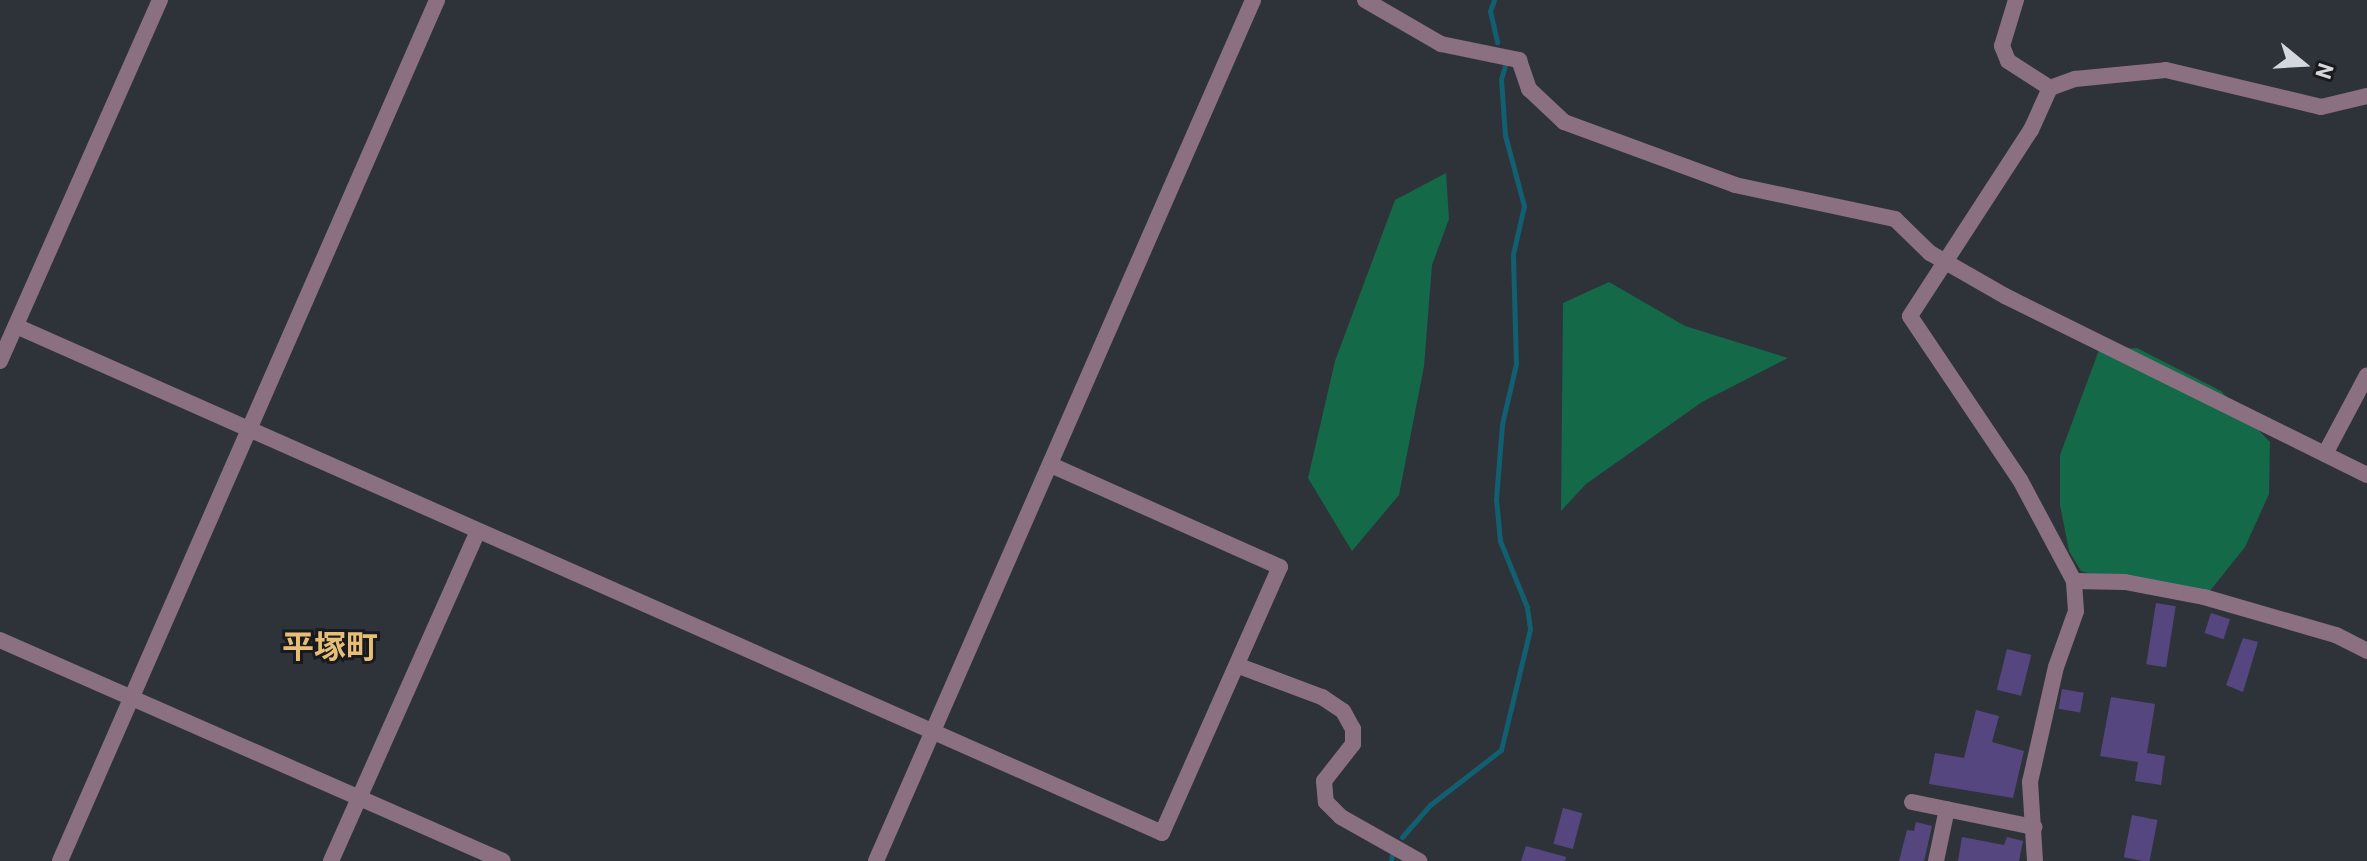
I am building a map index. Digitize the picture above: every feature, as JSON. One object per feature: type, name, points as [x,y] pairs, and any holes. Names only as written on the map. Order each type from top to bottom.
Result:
[{"type":"street","points":[[0,361],[160,0]]},
{"type":"street","points":[[60,861],[437,0]]},
{"type":"street","points":[[876,861],[1253,0]]},
{"type":"street","points":[[1365,0],[1433,41],[1519,60],[1529,89],[1564,122],[1735,185],[1887,216],[1911,229],[1944,261],[2367,475]]},
{"type":"street","points":[[2016,0],[2002,46],[2008,61],[2050,88]]},
{"type":"street","points":[[2035,861],[2030,782],[2056,667],[2076,611],[2074,581],[2020,480],[1910,316],[2031,130],[2050,88],[2075,79],[2166,70],[2311,106],[2338,105],[2367,96]]},
{"type":"street","points":[[16,326],[1162,833],[1239,666],[1280,567],[1051,465]]},
{"type":"street","points":[[2325,454],[2367,375]]},
{"type":"street","points":[[331,861],[478,531]]},
{"type":"street","points":[[2074,581],[2125,582],[2204,597],[2336,635],[2367,651]]},
{"type":"street","points":[[0,640],[503,861]]},
{"type":"street","points":[[1239,666],[1322,697],[1343,711],[1353,729],[1353,744],[1324,781],[1326,802],[1341,817],[1419,861]]},
{"type":"street","points":[[1912,802],[2034,827]]},
{"type":"street","points":[[1936,861],[1947,809]]},
{"type":"green space","points":[[1446,173],[1449,219],[1432,265],[1424,366],[1399,495],[1352,551],[1308,478],[1335,361],[1395,200]]},
{"type":"green space","points":[[1609,282],[1685,326],[1788,358],[1702,402],[1586,484],[1561,511],[1563,303]]},
{"type":"green space","points":[[2137,348],[2221,391],[2270,442],[2269,494],[2245,547],[2209,592],[2091,574],[2081,571],[2069,551],[2060,505],[2060,455],[2099,350]]},
{"type":"building","points":[[2156,603],[2176,606],[2166,667],[2146,664]]},
{"type":"building","points":[[2211,613],[2230,619],[2224,639],[2205,633]]},
{"type":"building","points":[[2243,638],[2258,642],[2243,692],[2226,685]]},
{"type":"building","points":[[2007,649],[2031,655],[2021,696],[1997,690]]},
{"type":"building","points":[[2062,689],[2084,693],[2080,713],[2059,709]]},
{"type":"building","points":[[2111,697],[2155,704],[2147,753],[2165,756],[2161,785],[2135,781],[2138,762],[2100,756]]},
{"type":"building","points":[[1976,710],[1999,716],[1992,742],[2024,751],[2013,798],[1929,784],[1935,753],[1964,758]]},
{"type":"building","points":[[1563,808],[1582,813],[1573,849],[1553,844]]},
{"type":"building","points":[[2132,815],[2158,820],[2150,861],[2124,857]]},
{"type":"building","points":[[1916,822],[1932,826],[1924,861],[1899,861],[1907,830],[1914,831]]},
{"type":"building","points":[[1962,837],[2004,845],[2007,837],[2023,841],[2019,861],[1958,861]]},
{"type":"building","points":[[1526,846],[1566,857],[1565,861],[1521,861]]},
{"type":"waterway","points":[[1494,0],[1490,11],[1497,42]]},
{"type":"waterway","points":[[1402,837],[1430,805],[1501,750],[1530,629],[1527,607],[1500,541],[1496,499],[1502,424],[1516,364],[1513,254],[1524,206],[1505,135],[1501,79],[1505,66]]},
{"type":"waterway","points":[[1391,861],[1392,855]]},
{"type":"district","name":"平塚町","points":[[330,645]]}]
